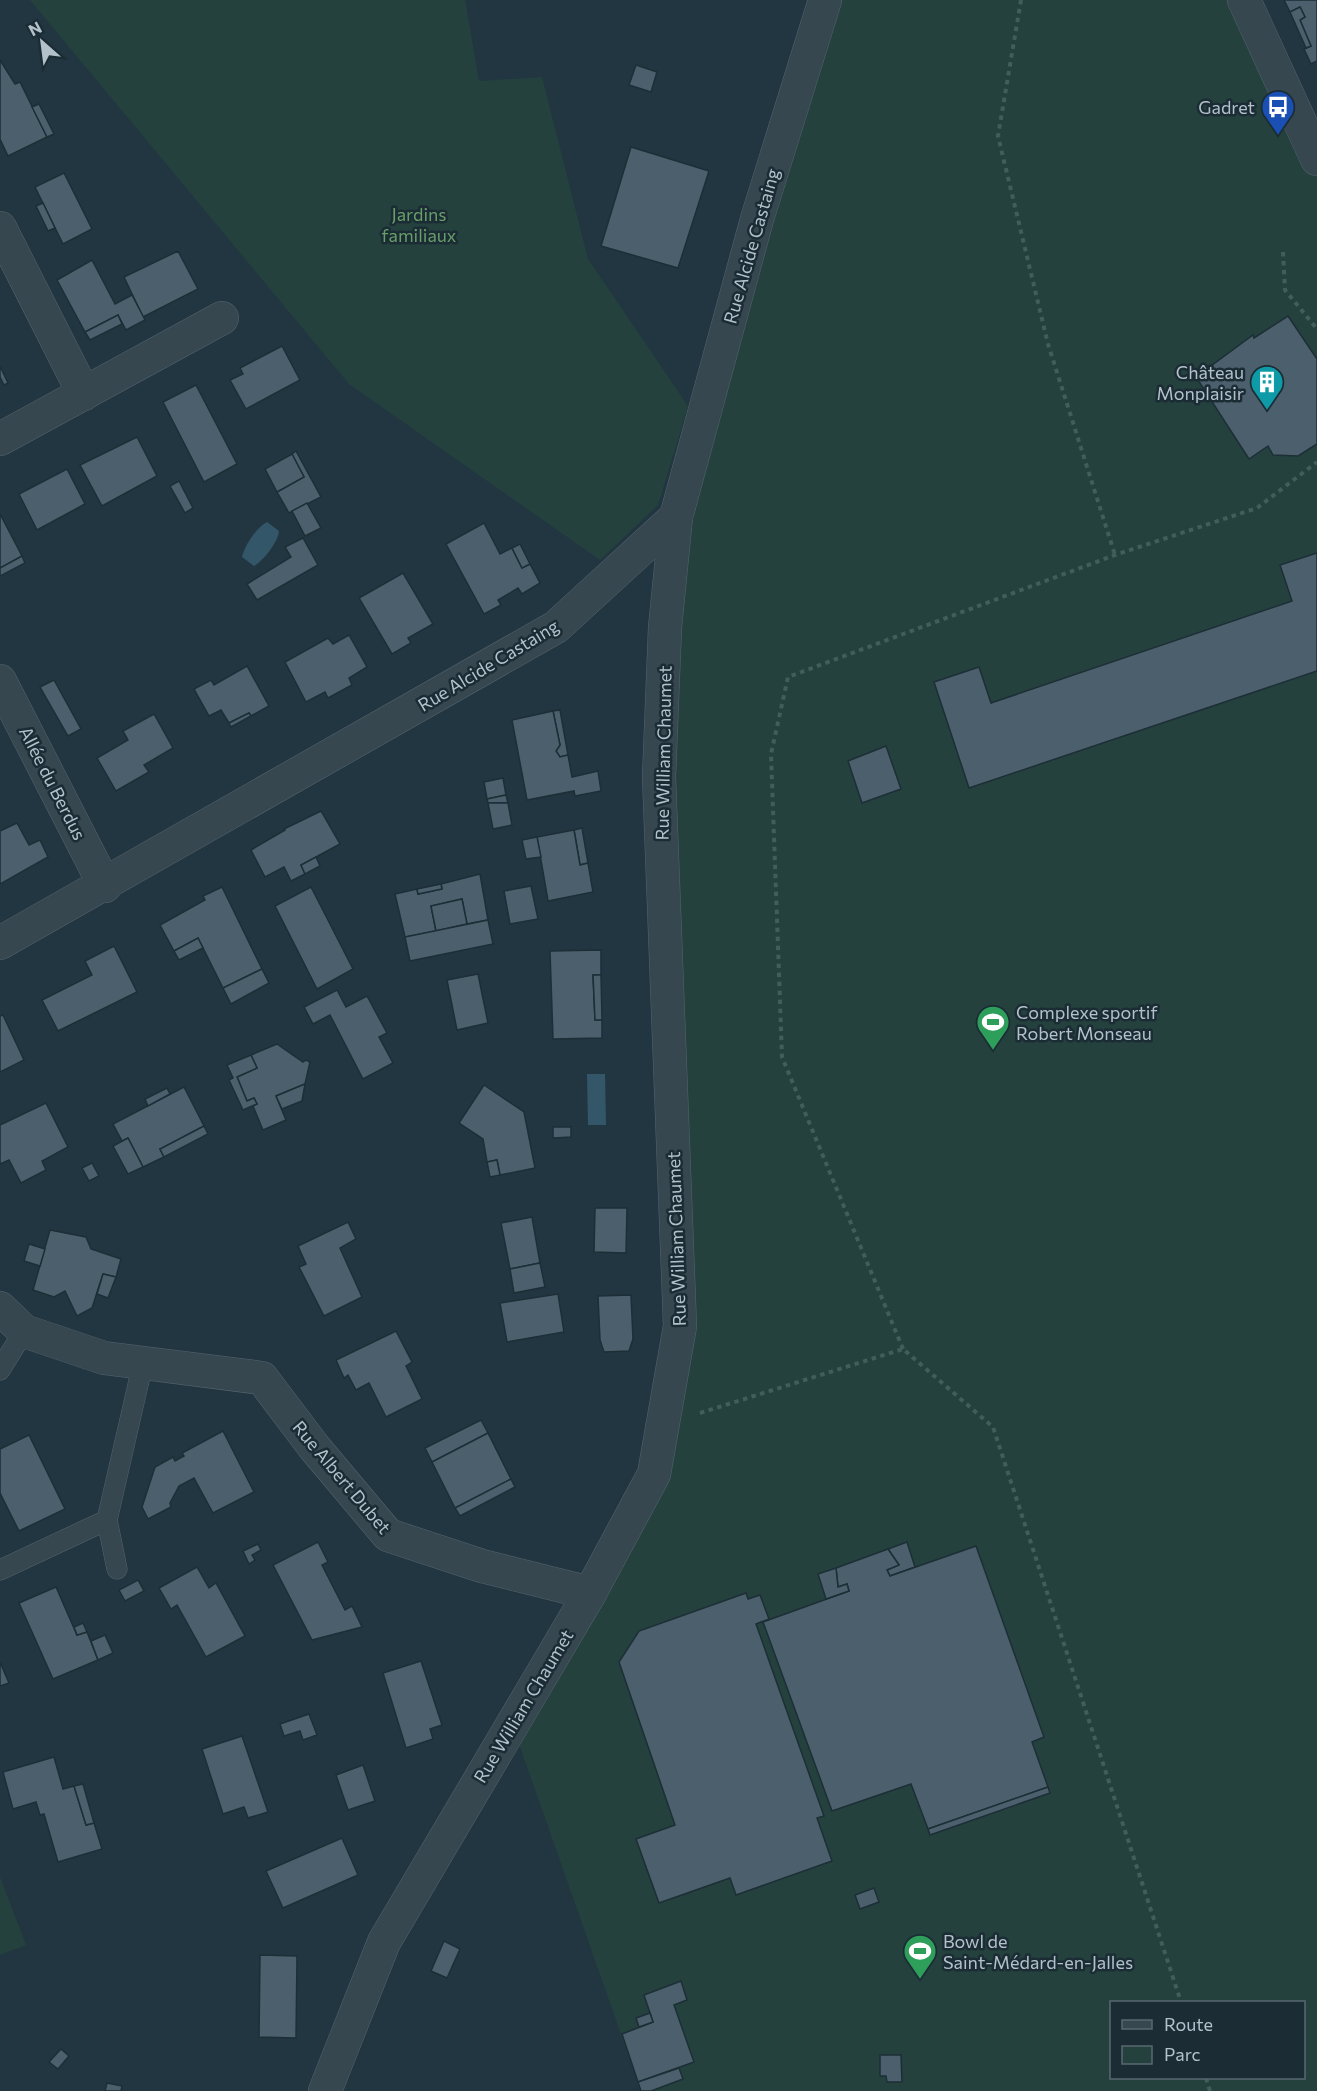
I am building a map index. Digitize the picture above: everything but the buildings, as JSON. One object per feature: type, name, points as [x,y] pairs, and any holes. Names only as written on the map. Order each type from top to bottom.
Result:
[{"type":"street","name":"Rue Alcide Castaing","points":[[0,943],[105,886],[556,627],[676,517],[757,219],[825,0]]},
{"type":"street","points":[[1244,0],[1317,159]]},
{"type":"street","points":[[0,228],[84,394]]},
{"type":"street","points":[[0,439],[222,318]]},
{"type":"street","name":"Rue William Chaumet","points":[[325,2091],[384,1942],[590,1593],[654,1474],[680,1326],[659,777],[665,627],[676,517]]},
{"type":"street","name":"Allée du Berdus","points":[[0,681],[105,886]]},
{"type":"street","name":"Rue Albert Dubet","points":[[0,1308],[24,1331],[104,1358],[262,1378],[314,1447],[388,1535],[482,1566],[590,1593]]},
{"type":"lane","points":[[0,1370],[24,1331]]},
{"type":"lane","points":[[117,1569],[107,1520],[142,1363]]},
{"type":"lane","points":[[0,1570],[107,1520]]},
{"type":"path","points":[[1021,0],[998,136],[1048,344],[1115,555]]},
{"type":"path","points":[[1282,252],[1285,291],[1317,329]]},
{"type":"path","points":[[1181,2001],[993,1427],[903,1349],[782,1057],[771,754],[788,677],[1115,555],[1257,508],[1317,462]]},
{"type":"path","points":[[664,1420],[704,1412],[903,1349]]},
{"type":"green space","name":"Jardins familiaux","points":[[30,0],[465,0],[479,81],[542,77],[588,259],[688,406],[658,505],[600,560],[349,384]]},
{"type":"green space","name":"Complexe sportif Robert Monseau","points":[[825,0],[1244,0],[1317,159],[1317,2091],[641,2091],[512,1724],[654,1474],[680,1326],[665,627]]},
{"type":"green space","points":[[0,1877],[26,1945],[0,1955]]},
{"type":"water","points":[[267,522],[279,531],[278,535],[270,550],[254,566],[242,557],[243,553],[255,532]]},
{"type":"water","points":[[587,1074],[605,1074],[606,1125],[588,1125]]},
{"type":"place","name":"Gadret","points":[[1278,136]]},
{"type":"place","name":"Château Monplaisir","points":[[1267,411]]},
{"type":"place","name":"Complexe sportif Robert Monseau","points":[[993,1051]]},
{"type":"place","name":"Bowl de Saint-Médard-en-Jalles","points":[[920,1980]]}]
